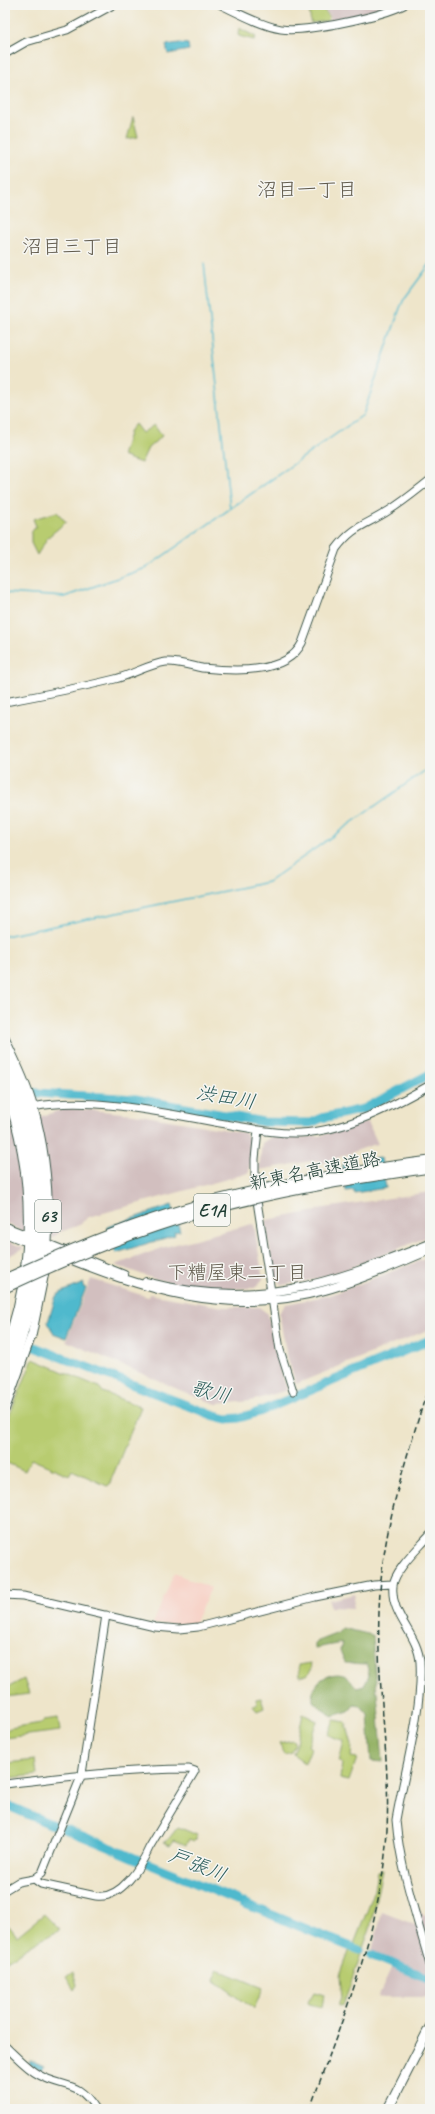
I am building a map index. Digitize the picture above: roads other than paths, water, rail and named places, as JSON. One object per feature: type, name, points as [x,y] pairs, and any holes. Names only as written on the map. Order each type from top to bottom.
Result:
[{"type":"highway","points":[[5,1054],[18,1100],[36,1152],[43,1219],[39,1268],[22,1330],[5,1369]]},
{"type":"highway","points":[[5,1071],[14,1086]]},
{"type":"highway","name":"新東名高速道路","points":[[5,1279],[82,1245],[129,1227],[193,1207],[296,1183],[430,1161]]},
{"type":"highway","name":"新東名高速道路","points":[[5,1288],[86,1251],[140,1232],[221,1207],[318,1186],[430,1168]]},
{"type":"highway","points":[[5,1387],[14,1348]]},
{"type":"highway","points":[[388,2109],[430,2027]]},
{"type":"main road","name":"63","points":[[5,1039],[18,1100],[46,1174],[49,1230],[42,1292],[14,1348],[5,1409]]},
{"type":"main road","name":"63","points":[[18,1100],[26,1175],[28,1228],[22,1330]]},
{"type":"main road","points":[[5,1227],[22,1237],[5,1233]]},
{"type":"main road","points":[[271,1296],[331,1281],[430,1244]]},
{"type":"main road","points":[[52,1249],[112,1276],[164,1292],[218,1301],[326,1290],[430,1250]]},
{"type":"street","points":[[5,54],[26,42],[67,30],[114,5]]},
{"type":"street","points":[[221,5],[276,28],[289,30],[353,20],[404,5]]},
{"type":"street","points":[[5,702],[115,679],[168,662],[204,668],[259,668],[272,666],[290,658],[294,655],[302,643],[336,549],[345,538],[359,526],[389,511],[430,480]]},
{"type":"street","points":[[18,1100],[113,1106],[258,1130],[300,1133],[326,1130],[346,1124],[388,1106],[430,1085]]},
{"type":"street","points":[[258,1130],[255,1160],[255,1188],[280,1350],[293,1391]]},
{"type":"street","points":[[430,1535],[402,1567],[393,1584],[394,1604],[417,1649],[420,1663],[414,1726],[396,1820],[397,1834],[412,1902],[430,1965]]},
{"type":"street","points":[[5,1594],[23,1596],[155,1627],[190,1628],[315,1597],[374,1585],[393,1584]]},
{"type":"street","points":[[5,1890],[18,1882],[34,1879],[43,1871],[82,1774],[106,1615]]},
{"type":"street","points":[[5,1784],[82,1774],[149,1769],[189,1769],[195,1771],[149,1848],[143,1862],[119,1889],[105,1896],[41,1884],[34,1879]]},
{"type":"street","points":[[5,2046],[38,2074],[70,2084],[80,2090],[96,2109]]},
{"type":"water","points":[[179,43],[188,44],[189,50],[168,54],[166,45]]},
{"type":"water","points":[[381,1158],[386,1188],[354,1193],[354,1190],[346,1191],[342,1165],[352,1163],[353,1169],[364,1167],[363,1160]]},
{"type":"water","points":[[172,1205],[180,1231],[174,1232],[175,1235],[116,1253],[107,1227]]},
{"type":"water","points":[[84,1283],[83,1287],[86,1288],[66,1338],[53,1333],[48,1322],[56,1296]]},
{"type":"water","points":[[30,2060],[44,2066],[42,2070],[31,2065],[29,2062]]},
{"type":"waterway","points":[[204,263],[230,509]]},
{"type":"waterway","points":[[5,593],[64,597],[146,568],[363,415],[400,308],[404,299],[430,264]]},
{"type":"waterway","points":[[5,936],[268,882],[430,767]]},
{"type":"waterway","name":"渋田川","points":[[21,1092],[136,1099],[263,1122],[311,1123],[322,1118],[364,1109],[430,1074]]},
{"type":"waterway","name":"歌川","points":[[21,1342],[215,1416],[227,1419],[239,1418],[259,1412],[430,1340]]},
{"type":"waterway","name":"戸張川","points":[[11,1807],[53,1825]]},
{"type":"waterway","name":"戸張川","points":[[65,1829],[114,1849]]},
{"type":"waterway","name":"戸張川","points":[[120,1852],[139,1860]]},
{"type":"waterway","name":"戸張川","points":[[147,1863],[237,1900]]},
{"type":"waterway","name":"戸張川","points":[[243,1903],[328,1938]]},
{"type":"waterway","name":"戸張川","points":[[331,1939],[359,1950]]},
{"type":"waterway","name":"戸張川","points":[[371,1955],[428,1978]]},
{"type":"railway","points":[[310,2109],[355,1984],[374,1920],[380,1888],[385,1855],[387,1825],[386,1764],[379,1642],[381,1582],[384,1552],[396,1495],[430,1382]]},
{"type":"district","name":"沼目一丁目","points":[[307,189]]},
{"type":"district","name":"沼目三丁目","points":[[72,246]]},
{"type":"district","name":"下糟屋東二丁目","points":[[237,1272]]}]
